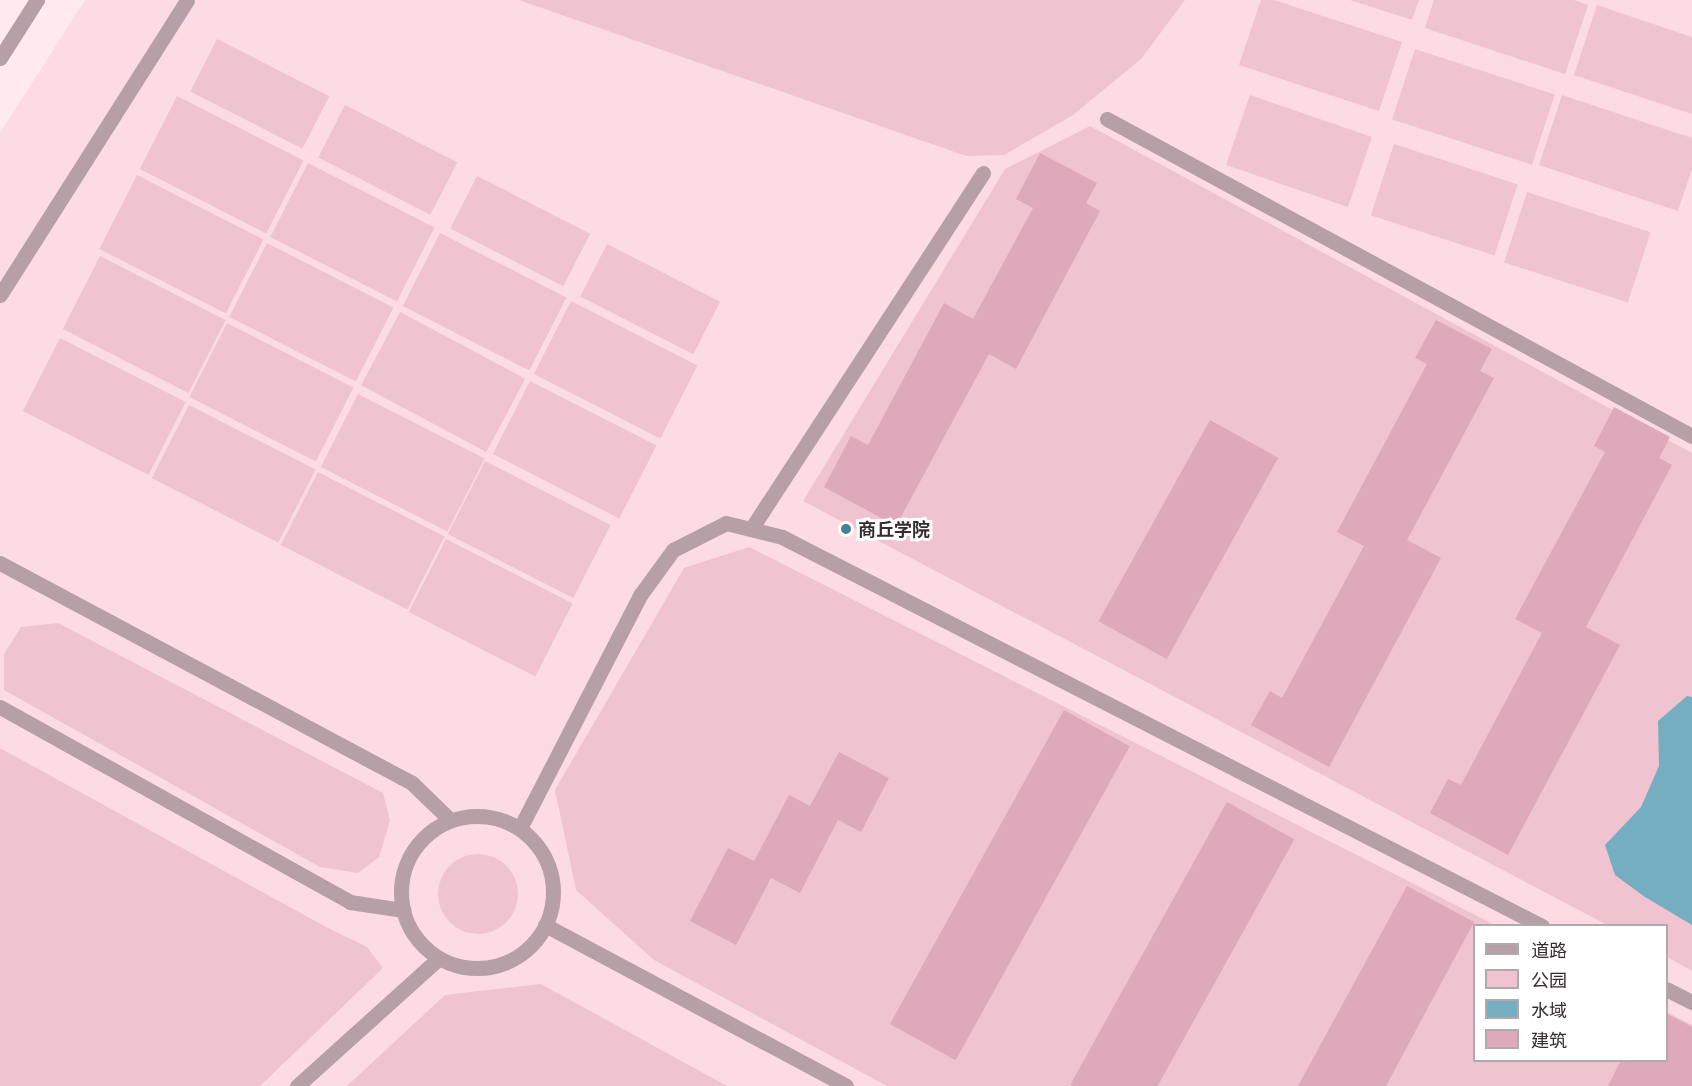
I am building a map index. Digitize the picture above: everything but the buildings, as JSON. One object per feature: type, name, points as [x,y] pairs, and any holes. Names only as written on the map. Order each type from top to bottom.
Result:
[{"type":"street","points":[[0,58],[37,0]]},
{"type":"street","points":[[0,295],[187,0]]},
{"type":"street","points":[[1107,119],[1692,436]]},
{"type":"street","points":[[751,529],[983,173]]},
{"type":"street","points":[[520,828],[641,594],[673,550],[726,523],[782,537],[1538,924]]},
{"type":"street","points":[[0,563],[412,783],[450,820]]},
{"type":"street","points":[[0,707],[350,902],[403,910]]},
{"type":"street","points":[[468,816],[486,816],[504,820],[520,828],[534,840],[551,872],[553,890],[545,926],[522,954],[505,963],[487,968],[468,968],[439,958],[420,942],[409,927],[403,910],[401,891],[403,873],[410,855],[434,828],[450,820],[468,816]]},
{"type":"street","points":[[545,926],[846,1086]]},
{"type":"street","points":[[297,1086],[439,958]]},
{"type":"street","points":[[1668,990],[1692,1002]]},
{"type":"shaded area","name":"商丘学院","points":[[85,0],[1692,0],[1692,1086],[0,1086],[0,133]]},
{"type":"green space","points":[[519,0],[1185,0],[1141,59],[1073,115],[1004,155],[966,156]]},
{"type":"green space","points":[[1261,0],[1274,0],[1402,42],[1379,111],[1239,65]]},
{"type":"green space","points":[[1350,0],[1419,0],[1412,20]]},
{"type":"green space","points":[[1434,0],[1574,0],[1588,5],[1565,74],[1425,28]]},
{"type":"green space","points":[[1597,5],[1692,37],[1692,114],[1574,75]]},
{"type":"green space","points":[[217,39],[329,96],[302,149],[190,92]]},
{"type":"green space","points":[[1415,49],[1555,94],[1532,165],[1392,119]]},
{"type":"green space","points":[[1250,95],[1372,137],[1348,207],[1226,165]]},
{"type":"green space","points":[[1562,95],[1692,138],[1692,169],[1678,211],[1539,165]]},
{"type":"green space","points":[[177,96],[304,160],[266,234],[140,169]]},
{"type":"green space","points":[[345,105],[457,162],[430,215],[318,158]]},
{"type":"green space","points":[[1090,126],[1692,453],[1692,971],[1668,958],[1668,924],[1605,924],[803,501],[1005,169]]},
{"type":"green space","points":[[1394,144],[1518,184],[1494,256],[1371,215]]},
{"type":"green space","points":[[308,163],[435,227],[397,301],[270,237]]},
{"type":"green space","points":[[137,175],[264,239],[226,313],[99,249]]},
{"type":"green space","points":[[477,176],[590,234],[563,286],[450,229]]},
{"type":"green space","points":[[1527,192],[1651,232],[1628,303],[1504,262]]},
{"type":"green space","points":[[440,233],[567,297],[529,371],[403,306]]},
{"type":"green space","points":[[267,243],[394,307],[356,381],[229,317]]},
{"type":"green space","points":[[607,244],[720,302],[693,354],[580,297]]},
{"type":"green space","points":[[100,256],[226,320],[188,393],[63,329]]},
{"type":"green space","points":[[571,301],[698,365],[660,439],[534,374]]},
{"type":"green space","points":[[400,312],[525,379],[486,452],[361,385]]},
{"type":"green space","points":[[227,323],[354,387],[316,461],[189,397]]},
{"type":"green space","points":[[60,338],[186,402],[148,475],[23,411]]},
{"type":"green space","points":[[530,381],[657,445],[619,519],[493,454]]},
{"type":"green space","points":[[358,394],[485,458],[447,532],[321,467]]},
{"type":"green space","points":[[189,405],[316,469],[278,543],[152,478]]},
{"type":"green space","points":[[485,461],[611,525],[573,598],[448,534]]},
{"type":"green space","points":[[318,472],[445,536],[407,610],[281,545]]},
{"type":"green space","points":[[446,539],[573,603],[535,677],[409,612]]},
{"type":"green space","points":[[749,547],[1493,924],[1473,924],[1473,1062],[1668,1062],[1668,1013],[1692,1025],[1692,1086],[887,1086],[654,960],[576,890],[555,790],[684,568]]},
{"type":"green space","points":[[58,623],[383,793],[390,821],[379,857],[358,873],[320,867],[4,690],[4,654],[21,627]]},
{"type":"green space","points":[[0,748],[328,928],[367,947],[383,968],[260,1086],[0,1086]]},
{"type":"green space","points":[[478,854],[493,857],[506,866],[515,879],[518,894],[515,909],[506,922],[493,931],[478,934],[463,931],[450,922],[441,909],[438,894],[441,879],[450,866],[463,857]]},
{"type":"green space","points":[[541,984],[727,1086],[347,1086],[445,995]]},
{"type":"water","points":[[1687,696],[1692,697],[1692,925],[1645,897],[1615,875],[1605,845],[1641,807],[1659,766],[1658,721]]},
{"type":"place","name":"商丘学院","points":[[846,529]]}]
